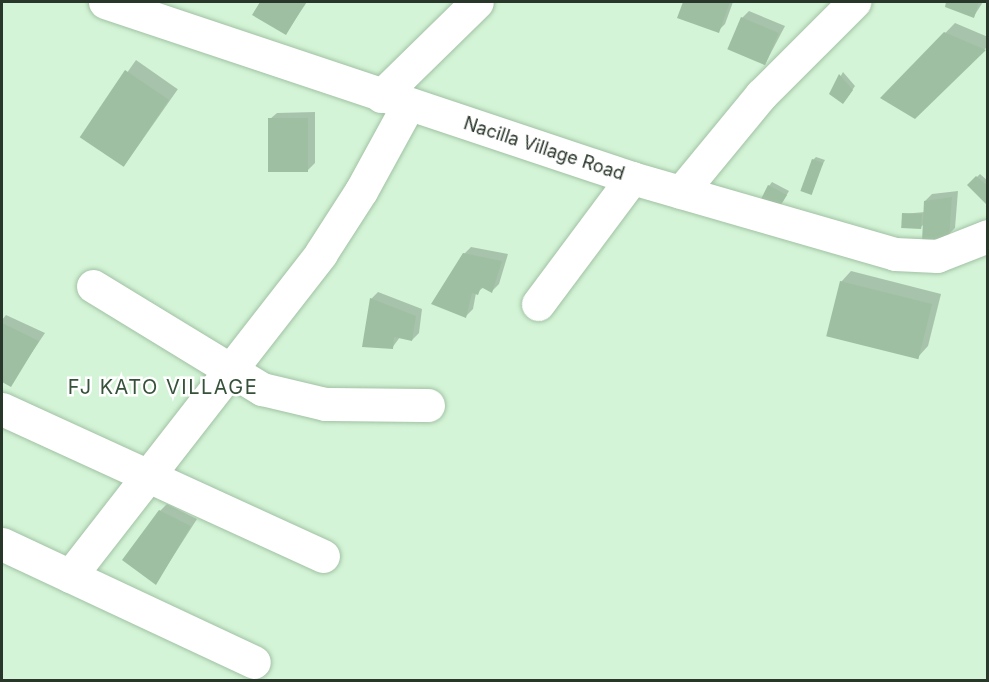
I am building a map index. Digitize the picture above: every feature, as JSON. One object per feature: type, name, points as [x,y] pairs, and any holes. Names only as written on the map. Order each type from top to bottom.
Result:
[{"type":"street","name":"Nacilla Village Road","points":[[105,2],[184,14],[395,101],[632,178],[917,257],[959,250],[987,236]]},
{"type":"street","points":[[70,576],[232,372],[321,253],[361,191],[395,101],[477,2]]},
{"type":"street","points":[[681,192],[761,95],[854,2]]},
{"type":"street","points":[[538,304],[632,178]]},
{"type":"street","points":[[93,286],[262,389],[291,399],[325,404],[428,405]]},
{"type":"street","points":[[2,408],[322,556]]},
{"type":"street","points":[[2,544],[254,662]]},
{"type":"building","points":[[260,2],[306,2],[286,35],[252,15]]},
{"type":"building","points":[[683,2],[730,2],[719,33],[677,18]]},
{"type":"building","points":[[946,2],[979,2],[974,18],[945,7]]},
{"type":"building","points":[[741,17],[779,33],[765,65],[727,49]]},
{"type":"building","points":[[944,32],[986,50],[915,119],[880,98]]},
{"type":"building","points":[[125,70],[169,100],[124,167],[80,137]]},
{"type":"building","points":[[839,74],[853,90],[843,104],[829,94]]},
{"type":"building","points":[[268,118],[308,118],[308,172],[268,172]]},
{"type":"building","points":[[812,159],[823,163],[812,195],[800,191]]},
{"type":"building","points":[[976,176],[988,186],[988,206],[967,185]]},
{"type":"building","points":[[768,185],[787,195],[777,211],[759,203]]},
{"type":"building","points":[[952,197],[949,237],[922,241],[924,201]]},
{"type":"building","points":[[902,213],[922,214],[921,229],[901,228]]},
{"type":"building","points":[[463,253],[502,261],[492,293],[481,287],[478,295],[472,293],[466,318],[431,304]]},
{"type":"building","points":[[840,281],[932,304],[918,359],[826,336]]},
{"type":"building","points":[[370,298],[416,316],[412,341],[394,337],[393,349],[362,347]]},
{"type":"building","points":[[2,323],[39,341],[11,387],[2,382]]},
{"type":"building","points":[[159,510],[191,526],[156,585],[122,560]]},
{"type":"district","name":"FJ KATO VILLAGE","points":[[163,387]]}]
